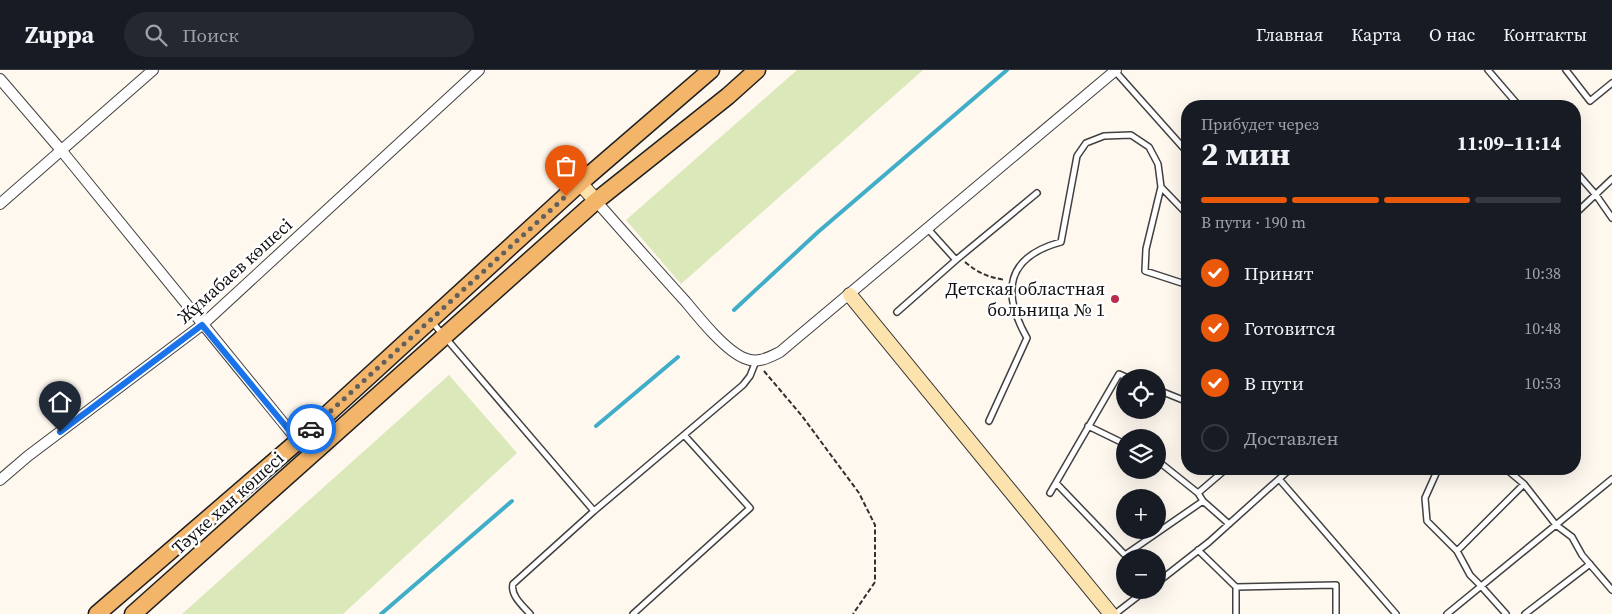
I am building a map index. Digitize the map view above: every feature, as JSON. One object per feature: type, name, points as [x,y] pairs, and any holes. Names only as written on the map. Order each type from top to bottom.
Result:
[{"type":"main road","name":"Тәуке хан көшесі","points":[[97,614],[298,441],[580,183],[711,70]]},
{"type":"main road","name":"Тәуке хан көшесі","points":[[133,614],[596,202],[728,96],[757,70]]},
{"type":"street","points":[[0,204],[153,70]]},
{"type":"street","name":"Жұмабаев көшесі","points":[[0,480],[28,456],[202,325],[479,70]]},
{"type":"street","points":[[580,183],[700,318],[733,352],[745,359],[756,361],[780,352],[1115,70]]},
{"type":"street","points":[[0,79],[61,150],[298,441]]},
{"type":"street","points":[[850,295],[1113,614]]},
{"type":"lane","points":[[1115,70],[1181,145]]},
{"type":"lane","points":[[1488,70],[1514,100]]},
{"type":"lane","points":[[1566,70],[1590,101],[1612,83]]},
{"type":"lane","points":[[989,421],[1027,338],[1018,321],[1011,297],[1014,278],[1023,262],[1043,247],[1062,242],[1077,156],[1086,143],[1104,136],[1131,135],[1149,147],[1158,164],[1161,187],[1146,249],[1145,270],[1181,283]]},
{"type":"lane","points":[[1581,178],[1612,218]]},
{"type":"lane","points":[[1581,209],[1612,179]]},
{"type":"lane","points":[[1161,187],[1181,208]]},
{"type":"lane","points":[[897,312],[957,259],[1037,193]]},
{"type":"lane","points":[[928,229],[957,259]]},
{"type":"lane","points":[[430,320],[446,336],[594,511]]},
{"type":"lane","points":[[530,614],[514,596],[513,584],[594,511],[742,385],[750,376],[756,361]]},
{"type":"lane","points":[[1050,493],[1116,379]]},
{"type":"lane","points":[[1166,393],[1181,399]]},
{"type":"lane","points":[[1088,426],[1116,440]]},
{"type":"lane","points":[[633,614],[750,508],[684,435]]},
{"type":"lane","points":[[1166,467],[1198,493],[1203,501],[1229,524]]},
{"type":"lane","points":[[1198,493],[1219,475]]},
{"type":"lane","points":[[1166,576],[1229,524],[1283,475]]},
{"type":"lane","points":[[1435,475],[1425,498],[1427,521],[1457,551],[1470,575],[1506,614]]},
{"type":"lane","points":[[1513,475],[1524,484],[1556,524],[1572,537],[1582,555],[1612,590]]},
{"type":"lane","points":[[1279,478],[1396,614]]},
{"type":"lane","points":[[1447,614],[1612,479]]},
{"type":"lane","points":[[1056,483],[1125,555],[1203,501]]},
{"type":"lane","points":[[1457,551],[1524,484]]},
{"type":"lane","points":[[1198,550],[1236,587],[1336,585],[1336,614]]},
{"type":"lane","points":[[1526,614],[1590,564]]},
{"type":"lane","points":[[1236,587],[1236,614]]},
{"type":"lane","points":[[1113,614],[1134,599]]},
{"type":"path","points":[[957,259],[976,272],[1013,282]]},
{"type":"path","points":[[756,361],[802,416],[859,493],[875,524],[875,582],[853,614]]},
{"type":"green space","points":[[797,70],[923,70],[681,284],[626,220]]},
{"type":"green space","points":[[449,375],[517,453],[343,614],[182,614]]},
{"type":"waterway","points":[[734,310],[818,232],[1007,70]]},
{"type":"waterway","points":[[596,426],[678,357]]},
{"type":"waterway","points":[[381,614],[512,501]]},
{"type":"way so far","points":[[311,429],[566,196]]},
{"type":"place","name":"Детская областная больница № 1","points":[[1115,299]]},
{"type":"route","points":[[60,432],[202,325],[298,441],[311,429]]}]
